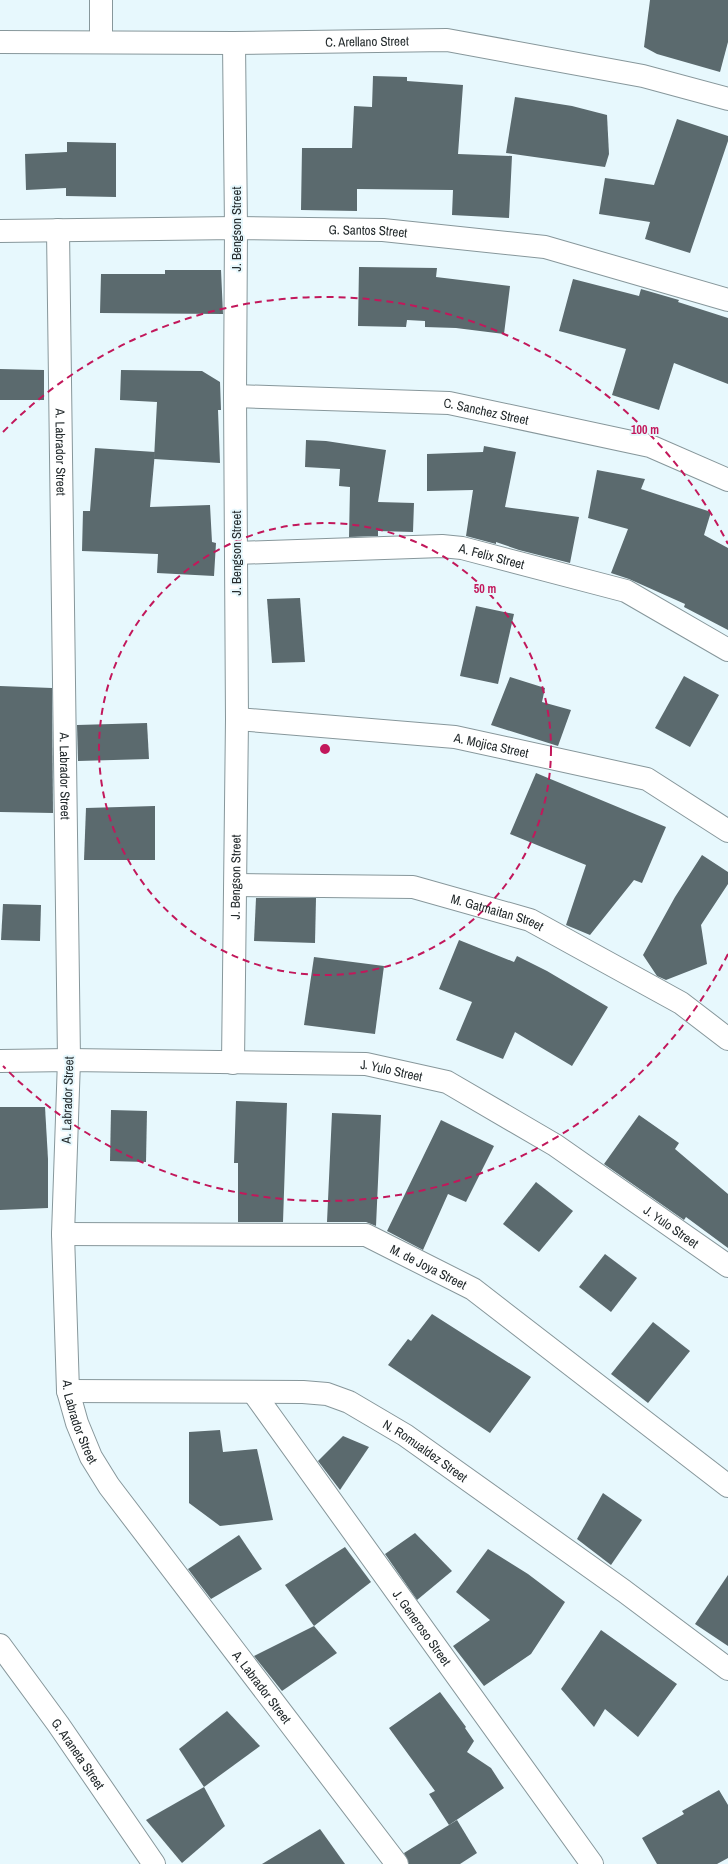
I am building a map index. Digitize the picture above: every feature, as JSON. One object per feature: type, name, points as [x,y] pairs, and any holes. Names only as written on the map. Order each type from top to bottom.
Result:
[{"type":"street","points":[[101,42],[102,0]]},
{"type":"street","name":"C. Arellano Street","points":[[0,42],[447,40],[643,76],[728,99]]},
{"type":"street","name":"J. Bengson Street","points":[[233,1063],[237,719],[234,42]]},
{"type":"street","name":"G. Santos Street","points":[[0,231],[236,228],[383,230],[545,246],[728,300]]},
{"type":"street","name":"A. Labrador Street","points":[[58,230],[69,1060],[63,1234],[68,1391],[77,1423],[91,1457],[109,1486],[397,1864]]},
{"type":"street","name":"C. Sanchez Street","points":[[235,396],[449,403],[650,446],[728,480]]},
{"type":"street","name":"A. Felix Street","points":[[236,553],[442,546],[462,548],[626,591],[728,650]]},
{"type":"street","name":"A. Mojica Street","points":[[237,719],[455,737],[647,779],[728,831]]},
{"type":"street","name":"M. Gatmaitan Street","points":[[236,885],[413,887],[530,920],[681,1003],[728,1039]]},
{"type":"street","name":"J. Yulo Street","points":[[0,1061],[69,1060],[366,1064],[447,1082],[556,1145],[728,1266]]},
{"type":"street","name":"M. de Joya Street","points":[[63,1234],[366,1235],[473,1289],[728,1486]]},
{"type":"street","name":"N. Romualdez Street","points":[[68,1391],[327,1394],[349,1402],[405,1435],[624,1591],[728,1669]]},
{"type":"street","name":"J. Generoso Street","points":[[253,1392],[592,1864]]},
{"type":"street","name":"G. Araneta Street","points":[[0,1645],[58,1724],[154,1864]]},
{"type":"building","points":[[650,0],[728,0],[728,42],[720,72],[657,54],[644,47]]},
{"type":"building","points":[[373,76],[407,77],[407,81],[463,85],[458,154],[512,156],[509,218],[452,215],[453,190],[357,189],[357,211],[301,210],[302,148],[352,148],[354,106],[372,107]]},
{"type":"building","points":[[515,97],[572,106],[607,115],[609,154],[605,167],[506,153]]},
{"type":"building","points":[[677,119],[728,136],[728,141],[690,253],[645,239],[650,222],[599,214],[605,178],[654,185]]},
{"type":"building","points":[[67,142],[116,143],[116,197],[66,196],[66,188],[26,190],[25,154],[67,152]]},
{"type":"building","points":[[359,267],[437,268],[436,277],[510,286],[504,334],[456,328],[425,327],[425,321],[407,320],[406,327],[358,326]]},
{"type":"building","points":[[165,270],[221,270],[223,314],[100,313],[101,274],[165,274]]},
{"type":"building","points":[[573,279],[639,296],[641,289],[679,300],[678,302],[728,318],[728,384],[674,363],[659,410],[612,395],[626,349],[559,331]]},
{"type":"building","points":[[0,369],[44,370],[44,400],[0,400]]},
{"type":"building","points":[[121,370],[202,371],[220,382],[221,410],[218,410],[220,463],[154,459],[157,402],[120,400]]},
{"type":"building","points":[[306,440],[326,441],[386,450],[378,502],[414,503],[413,532],[378,531],[378,536],[349,537],[350,487],[339,486],[340,469],[305,467]]},
{"type":"building","points":[[484,446],[516,452],[505,507],[579,517],[570,563],[519,550],[496,542],[496,544],[466,536],[473,490],[427,491],[427,454],[483,452]]},
{"type":"building","points":[[95,448],[155,452],[150,507],[210,505],[212,542],[216,543],[214,576],[157,573],[158,554],[82,551],[83,511],[90,511]]},
{"type":"building","points":[[597,470],[645,479],[641,489],[711,512],[704,535],[728,548],[728,630],[684,607],[685,604],[629,579],[611,573],[628,529],[588,518]]},
{"type":"building","points":[[300,598],[305,662],[272,663],[267,599]]},
{"type":"building","points":[[476,606],[514,614],[498,684],[460,676]]},
{"type":"building","points":[[684,676],[719,695],[690,747],[655,728]]},
{"type":"building","points":[[510,677],[545,688],[542,702],[571,710],[558,746],[491,725]]},
{"type":"building","points":[[0,686],[52,688],[53,813],[0,812]]},
{"type":"building","points":[[147,723],[149,759],[78,761],[77,725]]},
{"type":"building","points":[[536,773],[666,827],[642,883],[634,880],[590,935],[566,925],[586,865],[510,834]]},
{"type":"building","points":[[155,806],[155,860],[84,860],[86,808]]},
{"type":"building","points":[[702,855],[728,872],[728,884],[701,925],[707,964],[666,980],[657,976],[643,955],[675,897]]},
{"type":"building","points":[[256,898],[316,898],[315,943],[254,941]]},
{"type":"building","points":[[3,904],[41,905],[40,941],[1,940]]},
{"type":"building","points":[[459,940],[514,962],[517,956],[547,971],[608,1007],[572,1066],[515,1032],[503,1059],[456,1040],[472,1002],[439,989]]},
{"type":"building","points":[[314,957],[384,966],[375,1034],[304,1025]]},
{"type":"building","points":[[236,1101],[287,1103],[283,1222],[238,1222],[238,1163],[234,1163]]},
{"type":"building","points":[[0,1107],[45,1107],[48,1159],[48,1208],[0,1210]]},
{"type":"building","points":[[111,1110],[147,1111],[146,1162],[110,1161]]},
{"type":"building","points":[[332,1113],[381,1115],[376,1226],[366,1222],[327,1222]]},
{"type":"building","points":[[639,1115],[679,1143],[675,1149],[728,1194],[728,1248],[686,1217],[684,1220],[604,1164]]},
{"type":"building","points":[[441,1120],[494,1146],[466,1202],[448,1194],[423,1250],[387,1231]]},
{"type":"building","points":[[536,1182],[573,1211],[539,1252],[503,1224]]},
{"type":"building","points":[[605,1254],[637,1278],[611,1312],[579,1287]]},
{"type":"building","points":[[432,1314],[531,1377],[490,1433],[388,1365],[408,1339],[411,1341]]},
{"type":"building","points":[[653,1322],[690,1351],[648,1403],[611,1374]]},
{"type":"building","points":[[220,1430],[223,1452],[257,1449],[273,1520],[220,1526],[189,1503],[189,1432]]},
{"type":"building","points":[[343,1436],[369,1447],[340,1490],[318,1461]]},
{"type":"building","points":[[603,1493],[642,1520],[611,1565],[577,1539]]},
{"type":"building","points":[[415,1533],[452,1571],[417,1600],[385,1554]]},
{"type":"building","points":[[239,1535],[262,1569],[211,1599],[188,1569]]},
{"type":"building","points":[[345,1547],[371,1582],[314,1626],[285,1585]]},
{"type":"building","points":[[488,1549],[528,1574],[565,1602],[531,1654],[484,1686],[453,1646],[490,1620],[456,1592]]},
{"type":"building","points":[[728,1575],[728,1646],[695,1624]]},
{"type":"building","points":[[314,1626],[337,1653],[282,1691],[254,1656]]},
{"type":"building","points":[[601,1630],[677,1684],[638,1737],[605,1709],[594,1727],[561,1689]]},
{"type":"building","points":[[440,1692],[466,1727],[465,1728],[474,1741],[467,1752],[491,1768],[504,1788],[449,1825],[429,1794],[435,1791],[389,1728]]},
{"type":"building","points":[[227,1711],[260,1746],[204,1787],[179,1749]]},
{"type":"building","points":[[204,1787],[225,1826],[182,1863],[146,1820]]},
{"type":"building","points":[[719,1790],[728,1805],[728,1858],[717,1864],[657,1864],[642,1838],[684,1814],[682,1811]]},
{"type":"building","points":[[457,1820],[477,1853],[460,1864],[409,1864],[404,1853]]},
{"type":"building","points":[[320,1829],[345,1864],[262,1864]]}]
